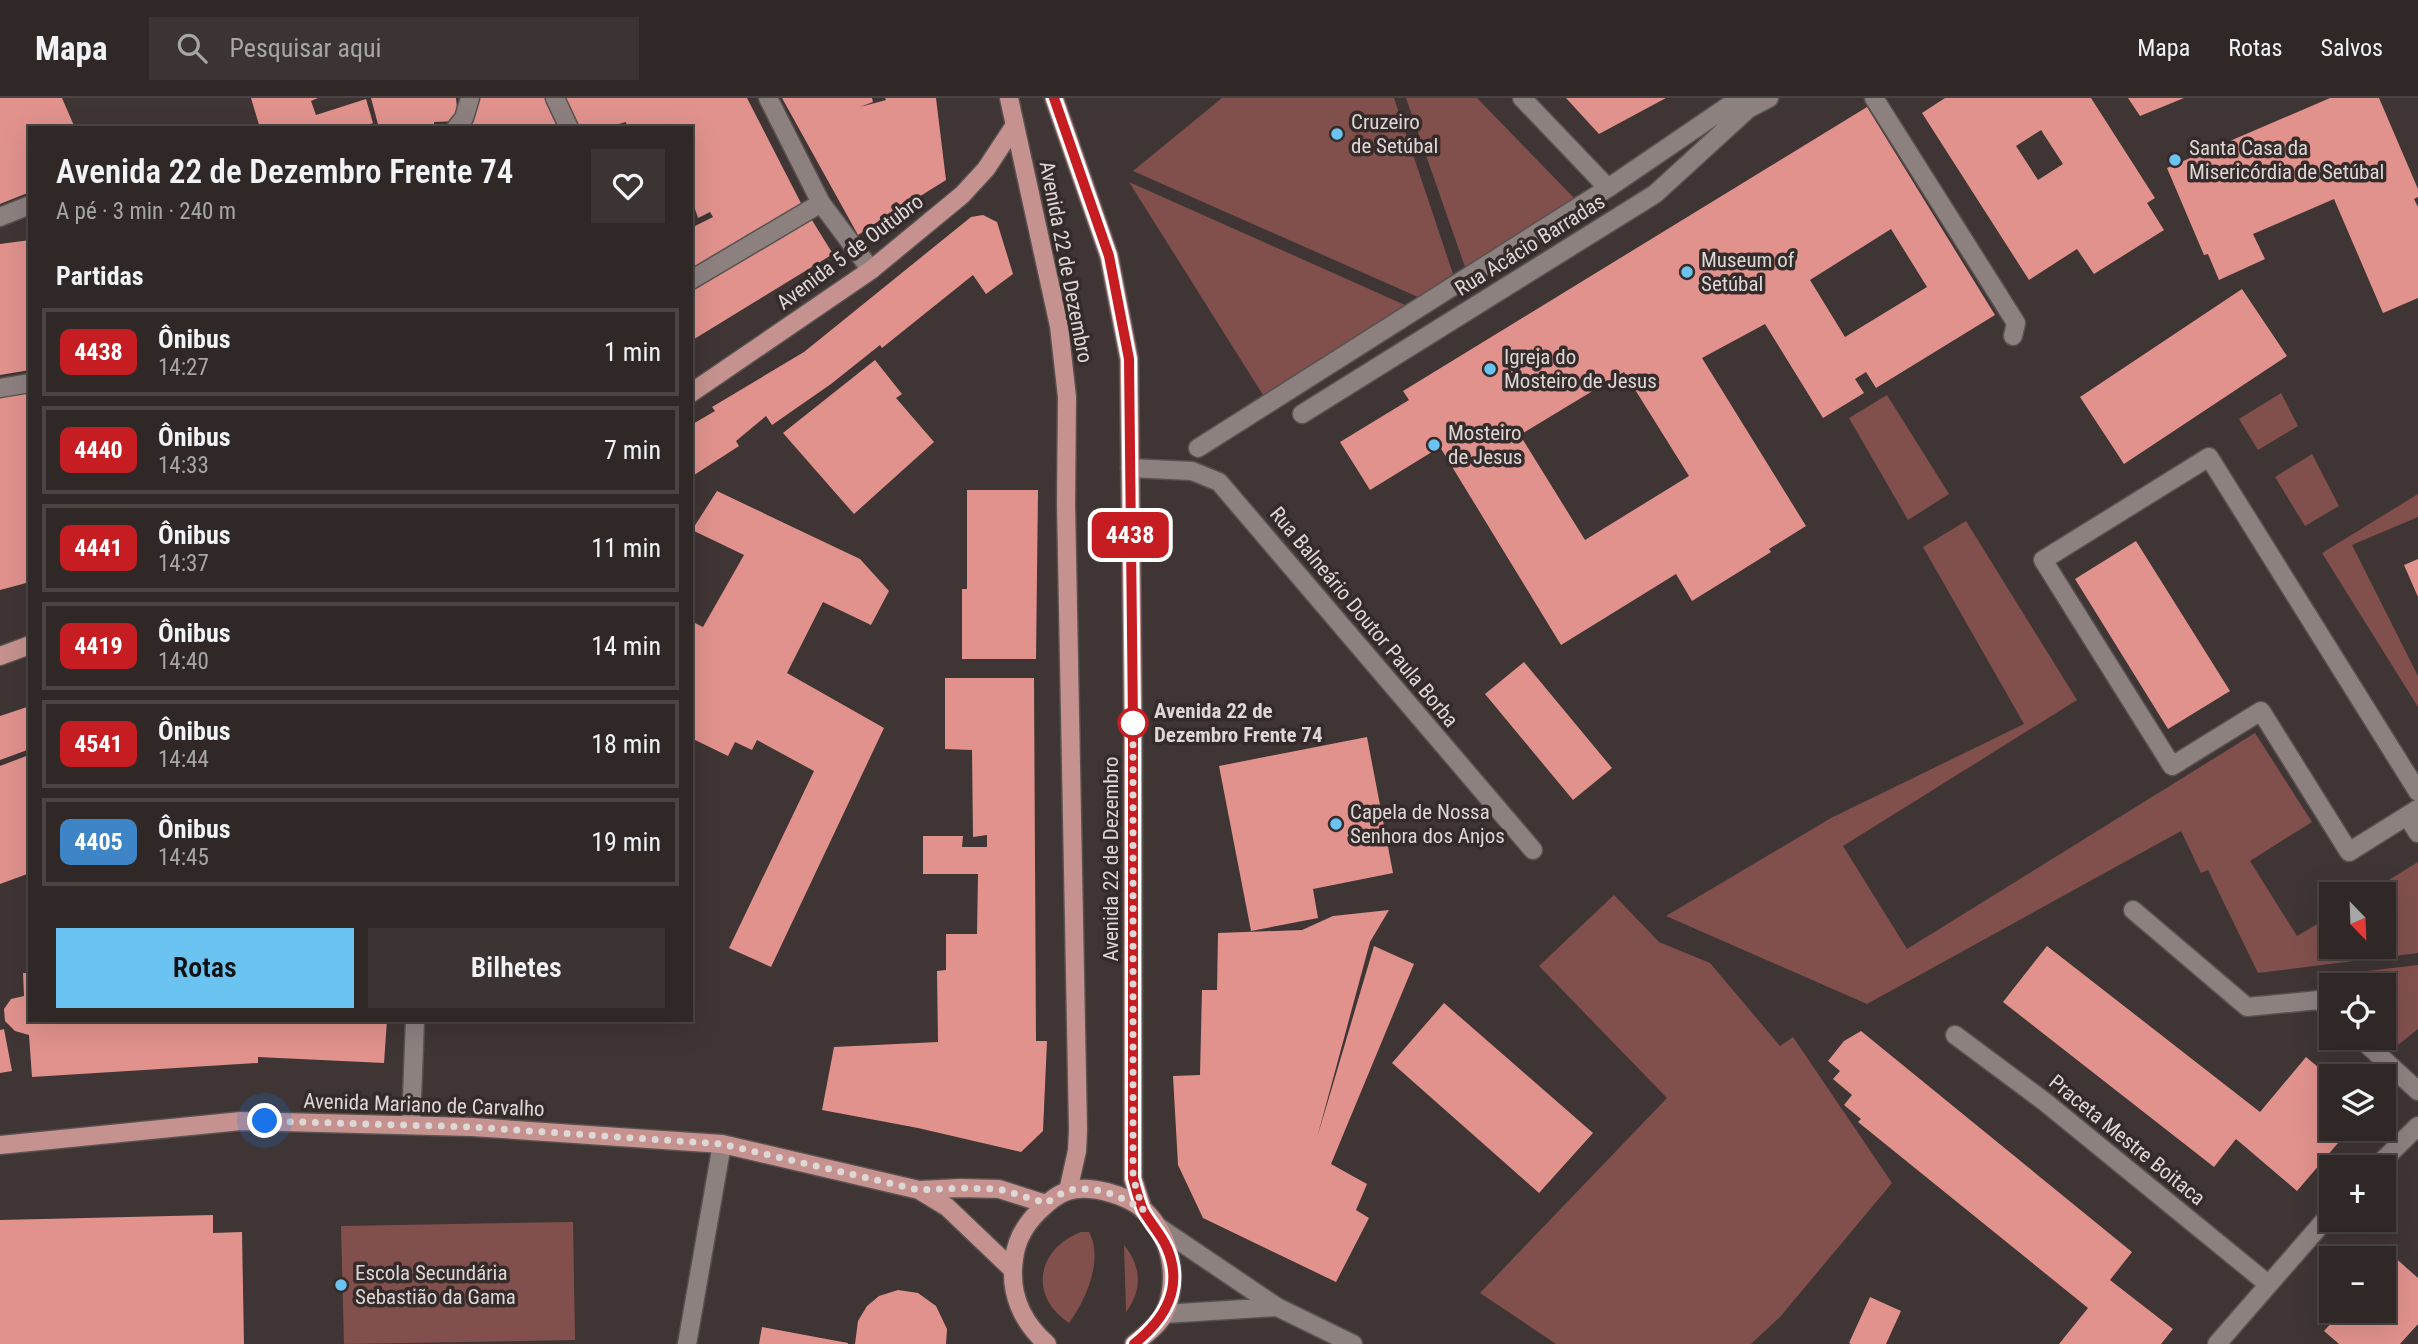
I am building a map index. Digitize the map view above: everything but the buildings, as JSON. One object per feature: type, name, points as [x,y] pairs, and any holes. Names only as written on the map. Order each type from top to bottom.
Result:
[{"type":"main road","name":"Avenida 22 de Dezembro","points":[[1009,98],[1059,326],[1067,397],[1066,518],[1078,1130],[1077,1151],[1068,1191]]},
{"type":"main road","name":"Avenida 22 de Dezembro","points":[[1054,98],[1109,256],[1129,359],[1133,723],[1133,1178],[1171,1261],[1173,1280],[1164,1314]]},
{"type":"main road","name":"Avenida 5 de Outubro","points":[[693,392],[871,270],[962,195],[986,169],[1015,125]]},
{"type":"main road","points":[[0,656],[28,646]]},
{"type":"main road","name":"Avenida Mariano de Carvalho","points":[[0,1145],[241,1121],[411,1124],[722,1144],[919,1190],[999,1189],[1046,1203]]},
{"type":"main road","points":[[1047,1344],[1034,1333],[1018,1308],[1012,1269],[1015,1250],[1030,1220],[1046,1203],[1068,1191],[1089,1189],[1125,1199],[1149,1217]]},
{"type":"main road","name":"Avenida Mariano de Carvalho","points":[[919,1190],[947,1207],[1012,1269]]},
{"type":"main road","points":[[1135,1344],[1153,1329],[1164,1314]]},
{"type":"street","points":[[458,126],[464,118],[470,98]]},
{"type":"street","points":[[555,98],[568,126]]},
{"type":"street","points":[[768,98],[821,203],[871,270]]},
{"type":"street","points":[[1522,98],[1608,188]]},
{"type":"street","name":"Rua Acácio Barradas","points":[[1302,414],[1655,194],[1743,102],[1769,98]]},
{"type":"street","points":[[1874,98],[2016,323],[2013,336]]},
{"type":"street","points":[[1198,448],[1743,102]]},
{"type":"street","points":[[693,279],[821,203]]},
{"type":"street","points":[[0,217],[28,206]]},
{"type":"street","points":[[0,387],[28,383]]},
{"type":"street","points":[[2418,792],[2209,457],[2043,560],[2172,766],[2261,711],[2349,852],[2413,813],[2418,833]]},
{"type":"street","name":"Rua Balneário Doutor Paula Borba","points":[[1130,468],[1192,471],[1219,482],[1533,850]]},
{"type":"street","points":[[2133,910],[2247,1007],[2319,1000]]},
{"type":"street","points":[[411,1124],[415,1022]]},
{"type":"street","name":"Praceta Mestre Boitaca","points":[[1955,1035],[2045,1102],[2268,1284]]},
{"type":"street","points":[[2373,1050],[2418,1091]]},
{"type":"street","points":[[2388,1155],[2418,1126]]},
{"type":"street","points":[[687,1344],[722,1144]]},
{"type":"street","points":[[1149,1217],[1277,1307],[1353,1344]]},
{"type":"street","points":[[2217,1344],[2319,1227]]},
{"type":"street","points":[[1164,1314],[1277,1307]]},
{"type":"shaded area","points":[[1222,98],[1394,98],[1453,274],[1418,297],[1133,171]]},
{"type":"shaded area","points":[[1406,98],[1477,98],[1574,198],[1465,267]]},
{"type":"shaded area","points":[[1129,182],[1405,305],[1263,395]]},
{"type":"shaded area","points":[[2281,393],[2298,426],[2258,450],[2239,419]]},
{"type":"shaded area","points":[[1887,395],[1949,494],[1908,520],[1849,418]]},
{"type":"shaded area","points":[[2312,454],[2339,506],[2305,526],[2275,477]]},
{"type":"shaded area","points":[[2418,494],[2418,517],[2352,545],[2418,676],[2418,707],[2322,553]]},
{"type":"shaded area","points":[[1966,521],[2077,700],[1843,846],[1907,949],[2255,733],[2312,822],[2250,861],[2297,936],[2319,923],[2319,959],[2370,959],[2258,973],[2208,870],[2201,873],[2181,831],[1867,1004],[1666,916],[1831,818],[2024,724],[1923,547]]},
{"type":"shaded area","points":[[2418,862],[2418,953],[2396,956],[2396,882],[2386,882]]},
{"type":"shaded area","points":[[1614,895],[1659,942],[1710,963],[1780,1046],[1793,1037],[1892,1183],[1780,1317],[1751,1344],[1556,1344],[1480,1293],[1667,1098],[1539,966]]},
{"type":"shaded area","points":[[2418,965],[2418,1029],[2398,1045],[2396,1043],[2396,973],[2350,973]]},
{"type":"shaded area","points":[[573,1222],[575,1340],[344,1344],[341,1226]]},
{"type":"shaded area","points":[[1081,1232],[1089,1232],[1095,1254],[1094,1267],[1087,1291],[1069,1323],[1047,1300],[1043,1274],[1047,1261],[1055,1250]]},
{"type":"shaded area","points":[[1124,1245],[1134,1261],[1138,1278],[1135,1295],[1126,1312]]},
{"type":"bus line","name":"4438","points":[[1054,98],[1109,256],[1129,359],[1133,723],[1133,1178],[1143,1210],[1167,1247],[1173,1280],[1164,1314],[1153,1329],[1134,1344]]},
{"type":"place","name":"Cruzeiro de Setúbal","points":[[1337,134]]},
{"type":"place","name":"Santa Casa da Misericórdia de Setúbal","points":[[2175,160]]},
{"type":"place","name":"Museum of Setúbal","points":[[1687,272]]},
{"type":"place","name":"Igreja do Mosteiro de Jesus","points":[[1490,369]]},
{"type":"place","name":"Mosteiro de Jesus","points":[[1434,445]]},
{"type":"place","name":"Avenida 22 de Dezembro Frente 74","points":[[1133,723]]},
{"type":"place","name":"Capela de Nossa Senhora dos Anjos","points":[[1336,824]]},
{"type":"place","name":"Escola Secundária Sebastião da Gama","points":[[341,1285]]},
{"type":"route","points":[[265,1121],[472,1127],[722,1144],[919,1190],[999,1189],[1046,1203],[1068,1191],[1089,1189],[1125,1199],[1143,1210],[1133,1178],[1133,723]]}]
